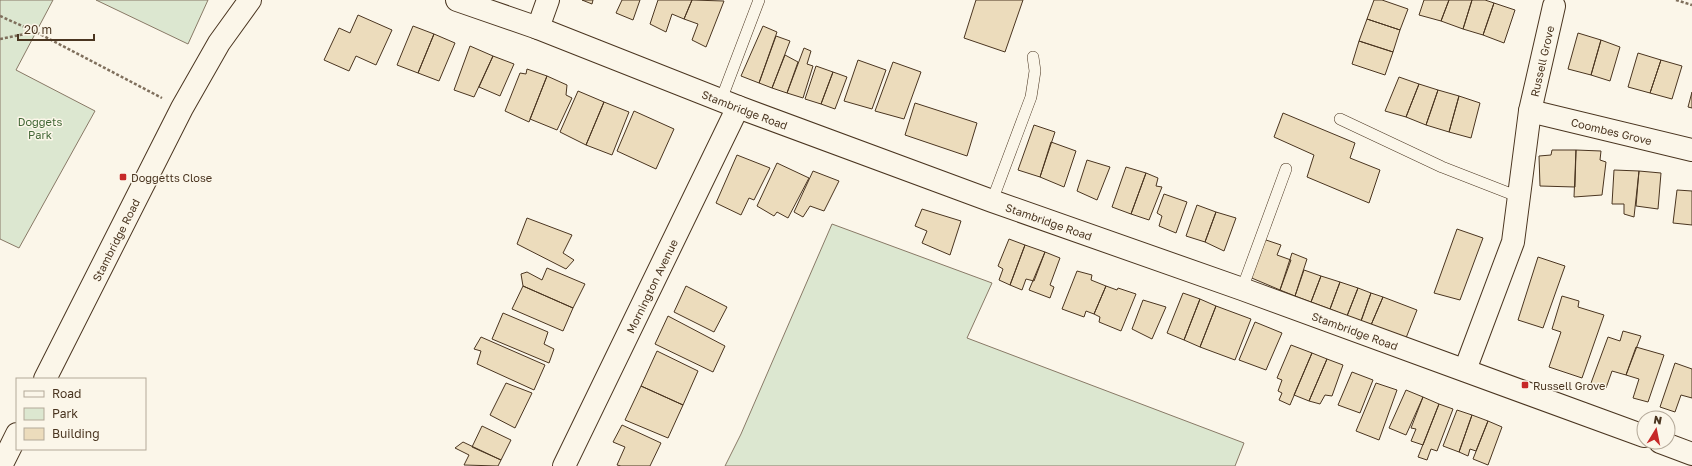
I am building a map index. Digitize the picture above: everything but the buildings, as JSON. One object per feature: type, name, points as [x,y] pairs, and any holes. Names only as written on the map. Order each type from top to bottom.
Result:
[{"type":"street","name":"Stambridge Road","points":[[46,378],[182,108],[219,43],[250,0]]},
{"type":"street","name":"Stambridge Road","points":[[457,0],[538,28],[729,103],[992,201],[1242,289],[1636,433]]},
{"type":"street","points":[[538,28],[548,0]]},
{"type":"street","name":"Russell Grove","points":[[1465,370],[1513,242],[1530,111],[1554,6]]},
{"type":"street","name":"Mornington Avenue","points":[[564,466],[729,103]]},
{"type":"street","name":"Coombes Grove","points":[[1530,111],[1692,150]]},
{"type":"street","points":[[1,466],[16,436]]},
{"type":"street","points":[[1676,448],[1692,454]]},
{"type":"lane","points":[[729,103],[760,0]]},
{"type":"lane","points":[[992,201],[1031,97],[1035,71],[1033,57]]},
{"type":"lane","points":[[1340,119],[1442,167],[1519,197]]},
{"type":"lane","points":[[1242,289],[1286,169]]},
{"type":"path","points":[[1676,0],[1692,5]]},
{"type":"path","points":[[0,16],[36,32],[182,108]]},
{"type":"path","points":[[0,39],[36,32]]},
{"type":"green space","name":"Doggets Park","points":[[0,0],[53,0],[16,70],[95,111],[19,248],[0,239]]},
{"type":"green space","points":[[96,0],[208,0],[188,44]]},
{"type":"green space","points":[[832,224],[992,283],[967,338],[1244,443],[1235,466],[725,466],[741,434]]},
{"type":"place","name":"Doggetts Close","points":[[123,177]]},
{"type":"place","name":"Russell Grove","points":[[1525,385]]}]
